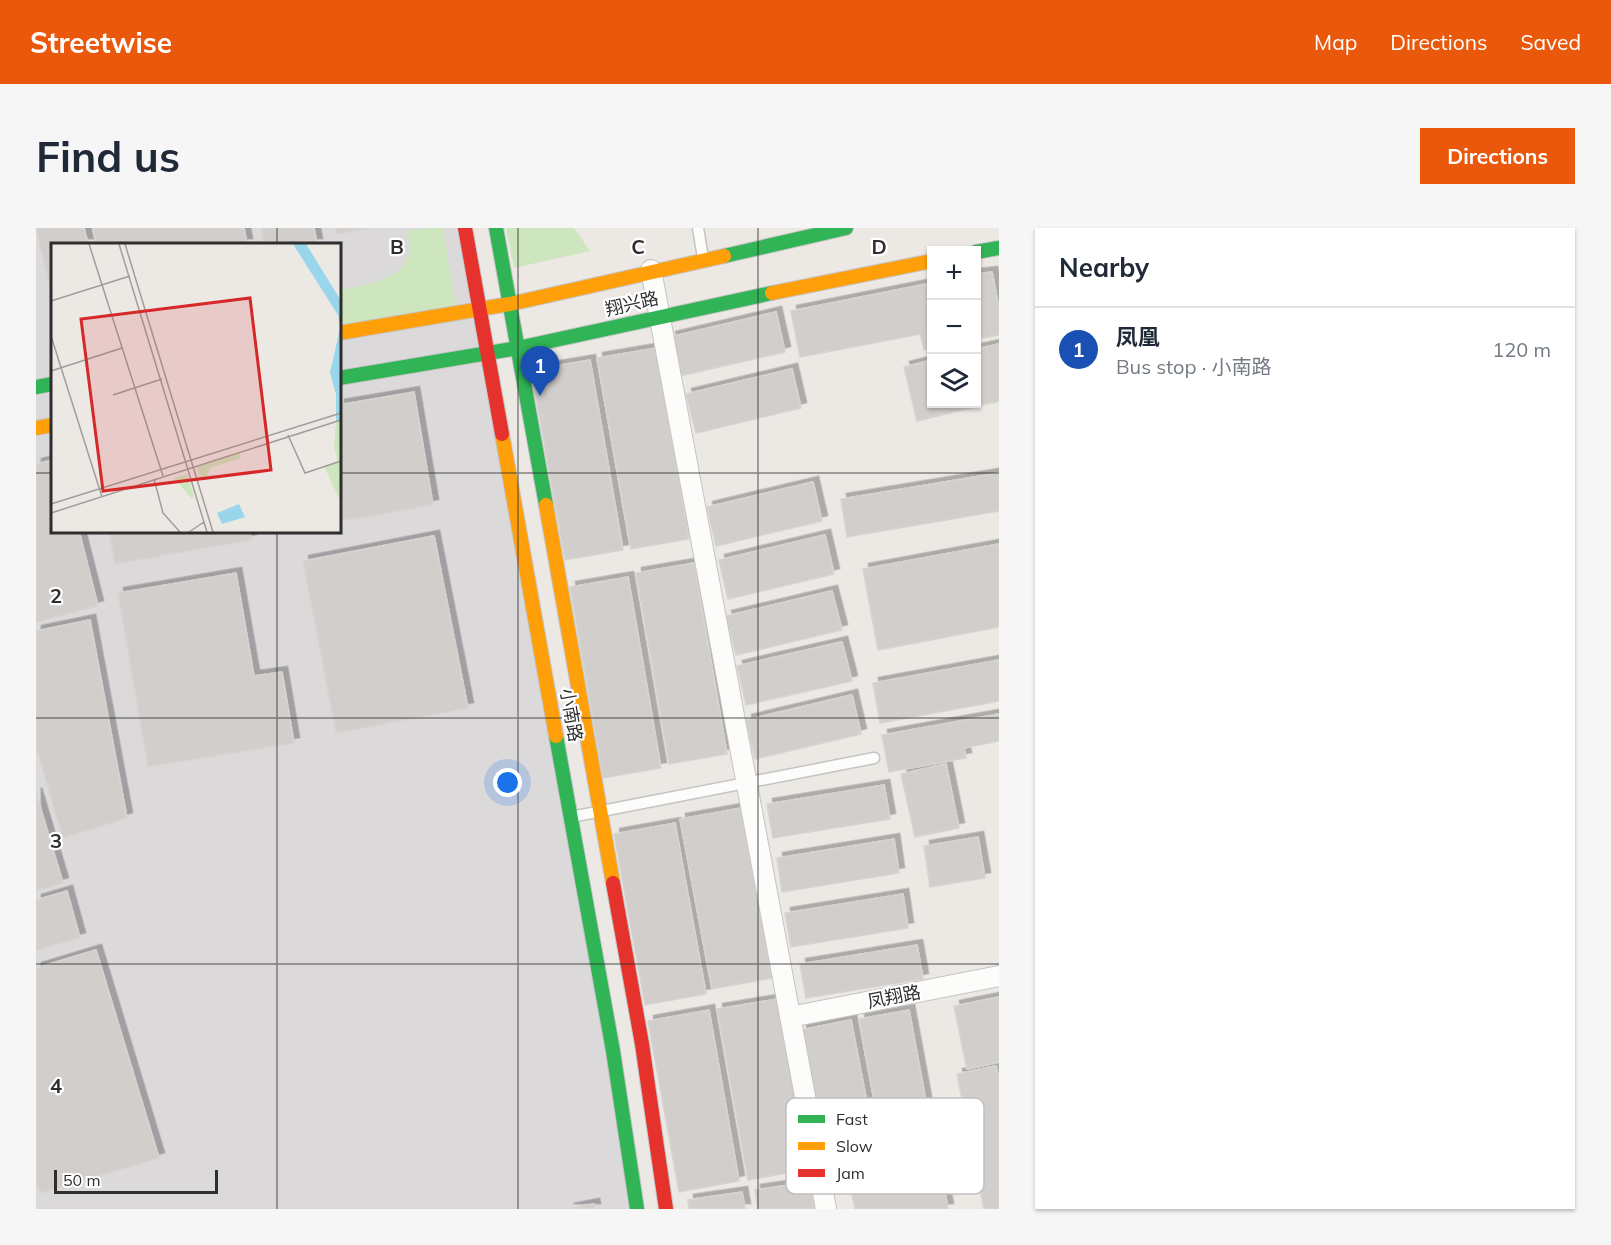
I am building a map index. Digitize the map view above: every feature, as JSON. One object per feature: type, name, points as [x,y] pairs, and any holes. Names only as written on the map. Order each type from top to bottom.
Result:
[{"type":"main road","name":"小南路","points":[[465,228],[571,817],[638,1209]]},
{"type":"main road","name":"小南路","points":[[496,228],[642,1044],[666,1209]]},
{"type":"main road","name":"翔兴路","points":[[340,333],[510,304],[651,270],[846,228]]},
{"type":"main road","points":[[981,251],[999,248]]},
{"type":"main road","name":"翔兴路","points":[[340,378],[489,354],[659,316],[927,262]]},
{"type":"main road","points":[[36,387],[51,384]]},
{"type":"main road","points":[[36,428],[51,425]]},
{"type":"street","points":[[651,270],[805,1098]]},
{"type":"street","name":"凤翔路","points":[[790,1017],[999,976]]},
{"type":"street","points":[[823,1194],[826,1209]]},
{"type":"lane","points":[[699,228],[703,259]]},
{"type":"lane","points":[[571,817],[874,758]]},
{"type":"shaded area","points":[[36,228],[465,228],[637,1209],[36,1209]]},
{"type":"green space","points":[[443,228],[456,306],[340,325],[340,290],[371,284],[400,269],[406,261],[409,248],[406,231]]},
{"type":"green space","points":[[506,228],[574,228],[590,251],[514,268]]},
{"type":"building","points":[[36,228],[84,228],[88,243],[51,243],[51,292]]},
{"type":"building","points":[[93,228],[244,228],[247,243],[96,243]]},
{"type":"building","points":[[261,228],[314,228],[317,243],[264,243]]},
{"type":"building","points":[[335,228],[366,228],[366,229],[337,234]]},
{"type":"building","points":[[992,272],[999,309],[999,335],[981,338],[981,300],[981,273]]},
{"type":"building","points":[[927,284],[927,349],[924,350],[920,334],[800,357],[791,311]]},
{"type":"building","points":[[776,312],[785,352],[679,376],[670,337]]},
{"type":"building","points":[[999,344],[999,401],[981,405],[981,354],[981,348]]},
{"type":"building","points":[[656,348],[689,539],[631,549],[597,358]]},
{"type":"building","points":[[590,360],[623,550],[565,560],[531,370]]},
{"type":"building","points":[[927,361],[927,408],[970,408],[917,421],[904,367]]},
{"type":"building","points":[[792,369],[801,408],[696,433],[686,394]]},
{"type":"building","points":[[414,392],[433,505],[340,521],[340,405]]},
{"type":"building","points":[[51,460],[51,532],[79,532],[98,606],[36,622],[36,464]]},
{"type":"building","points":[[999,473],[999,511],[847,537],[841,499]]},
{"type":"building","points":[[813,482],[822,521],[716,546],[707,507]]},
{"type":"building","points":[[109,532],[250,532],[251,540],[115,564]]},
{"type":"building","points":[[825,535],[834,574],[728,599],[719,560]]},
{"type":"building","points":[[434,536],[468,708],[336,733],[303,561]]},
{"type":"building","points":[[999,544],[999,627],[878,650],[863,569]]},
{"type":"building","points":[[694,563],[727,754],[669,764],[636,573]]},
{"type":"building","points":[[236,573],[254,676],[282,672],[294,743],[148,767],[118,593]]},
{"type":"building","points":[[628,577],[661,768],[603,778],[570,587]]},
{"type":"building","points":[[832,591],[842,630],[736,655],[726,616]]},
{"type":"building","points":[[90,620],[127,818],[63,838],[36,746],[36,631]]},
{"type":"building","points":[[842,642],[852,681],[746,705],[737,666]]},
{"type":"building","points":[[999,660],[999,701],[880,723],[873,683]]},
{"type":"building","points":[[852,695],[861,734],[755,759],[746,720]]},
{"type":"building","points":[[999,714],[999,741],[964,748],[966,758],[889,772],[882,735]]},
{"type":"building","points":[[946,764],[959,828],[915,837],[901,774]]},
{"type":"building","points":[[884,785],[890,819],[773,838],[767,804]]},
{"type":"building","points":[[36,793],[63,883],[36,891]]},
{"type":"building","points":[[741,808],[772,978],[712,989],[680,819]]},
{"type":"building","points":[[675,823],[706,994],[645,1005],[614,834]]},
{"type":"building","points":[[978,837],[985,878],[930,887],[924,846]]},
{"type":"building","points":[[894,839],[899,873],[782,892],[777,858]]},
{"type":"building","points":[[67,891],[80,938],[36,950],[36,900]]},
{"type":"building","points":[[903,894],[908,928],[791,947],[785,913]]},
{"type":"building","points":[[917,945],[923,979],[806,998],[800,964]]},
{"type":"building","points":[[96,950],[159,1158],[41,1193],[39,1187],[36,1187],[36,968]]},
{"type":"building","points":[[999,997],[999,1062],[967,1069],[954,1006]]},
{"type":"building","points":[[778,999],[796,1098],[786,1098],[786,1173],[748,1180],[717,1009]]},
{"type":"building","points":[[709,1010],[739,1181],[679,1192],[648,1021]]},
{"type":"building","points":[[909,1010],[925,1098],[874,1098],[859,1019]]},
{"type":"building","points":[[851,1020],[866,1098],[814,1098],[801,1030]]},
{"type":"building","points":[[996,1066],[999,1080],[999,1209],[984,1209],[981,1194],[984,1194],[984,1098],[962,1098],[957,1074]]},
{"type":"building","points":[[786,1185],[786,1194],[812,1194],[814,1209],[758,1209],[755,1190]]},
{"type":"building","points":[[742,1192],[745,1209],[689,1209],[688,1200]]},
{"type":"building","points":[[852,1194],[945,1194],[948,1209],[855,1209]]},
{"type":"building","points":[[594,1204],[595,1209],[568,1209]]},
{"type":"traffic: fast","points":[[496,228],[546,505]]},
{"type":"traffic: fast","points":[[724,256],[846,228]]},
{"type":"traffic: fast","points":[[981,251],[999,248]]},
{"type":"traffic: fast","points":[[340,378],[518,348],[772,293]]},
{"type":"traffic: fast","points":[[36,387],[51,384]]},
{"type":"traffic: fast","points":[[556,736],[613,1051],[637,1209]]},
{"type":"traffic: slow","points":[[340,333],[510,304],[724,256]]},
{"type":"traffic: slow","points":[[772,293],[927,262]]},
{"type":"traffic: slow","points":[[36,428],[51,425]]},
{"type":"traffic: slow","points":[[502,434],[556,736]]},
{"type":"traffic: slow","points":[[546,505],[613,883]]},
{"type":"traffic: jam","points":[[465,228],[502,434]]},
{"type":"traffic: jam","points":[[613,883],[642,1044],[666,1209]]},
{"type":"place","name":"凤凰","points":[[540,396]]}]
